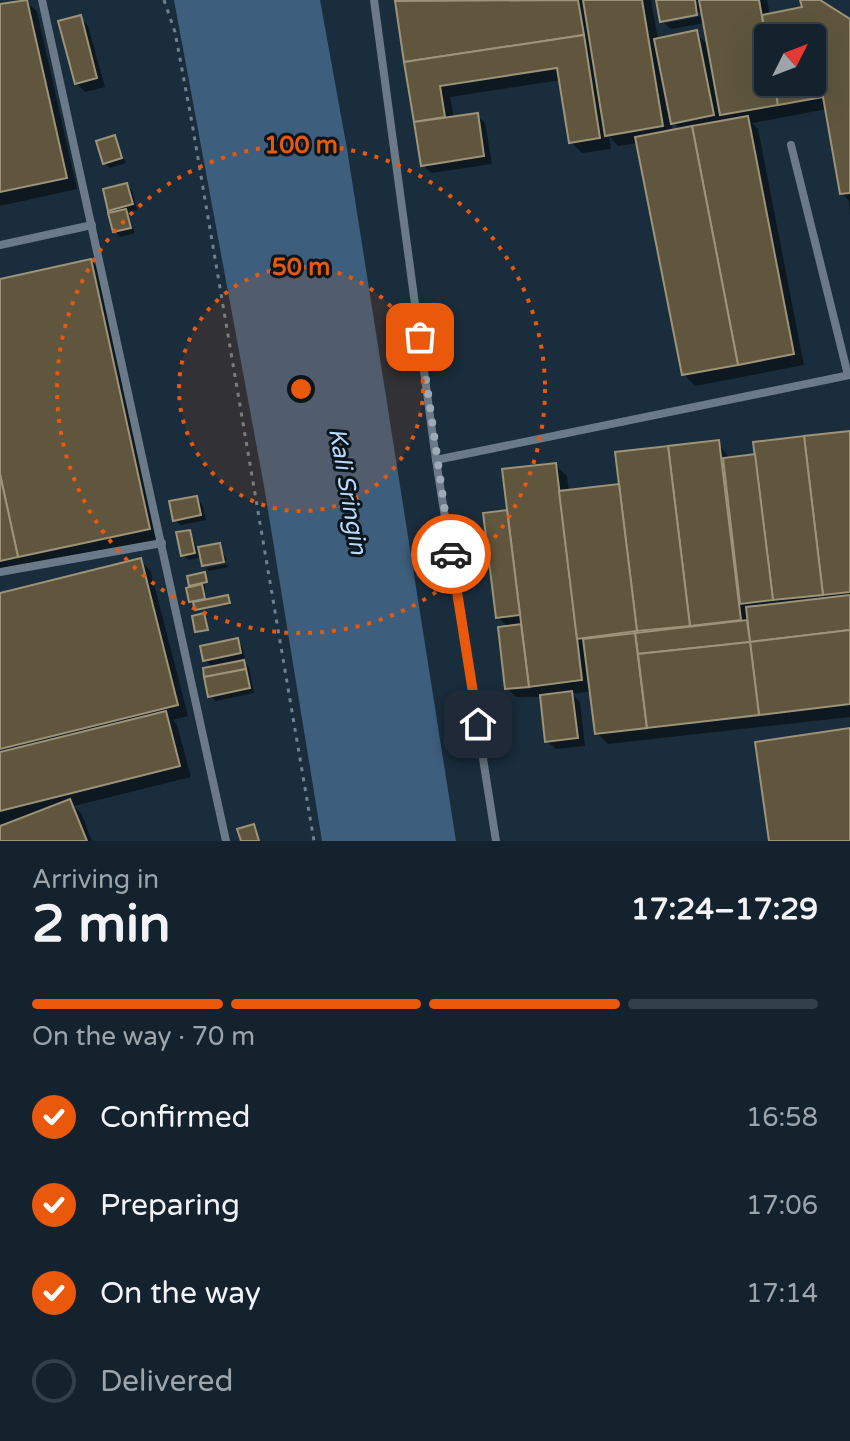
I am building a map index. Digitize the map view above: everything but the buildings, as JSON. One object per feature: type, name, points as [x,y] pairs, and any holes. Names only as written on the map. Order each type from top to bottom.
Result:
[{"type":"lane","points":[[42,0],[226,841]]},
{"type":"lane","points":[[374,0],[436,460],[496,841]]},
{"type":"lane","points":[[436,460],[849,375],[791,145]]},
{"type":"lane","points":[[0,245],[92,225]]},
{"type":"lane","points":[[0,572],[162,543]]},
{"type":"path","points":[[164,0],[175,32],[195,138],[314,841]]},
{"type":"water","name":"Kali Sringin","points":[[174,0],[320,0],[347,149],[456,841],[322,841],[264,486]]},
{"type":"way so far","points":[[420,337],[451,554]]},
{"type":"route","points":[[451,554],[478,724]]}]
